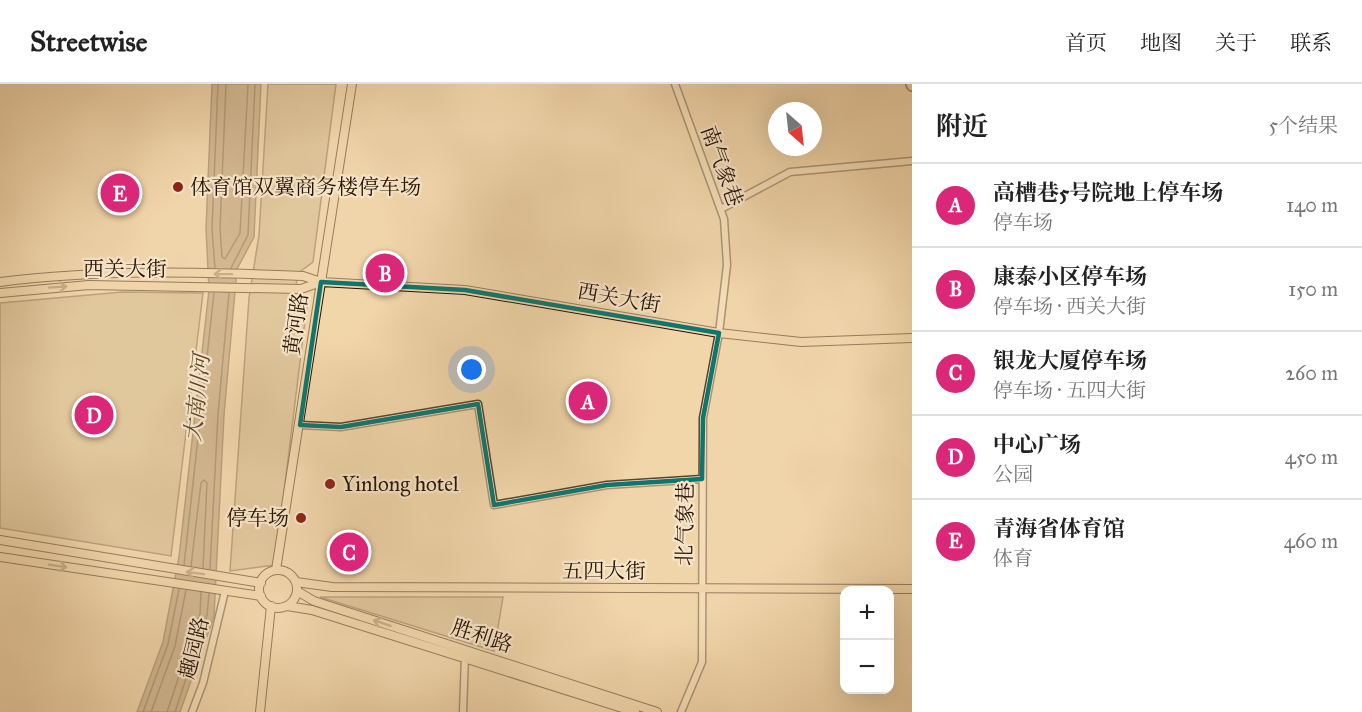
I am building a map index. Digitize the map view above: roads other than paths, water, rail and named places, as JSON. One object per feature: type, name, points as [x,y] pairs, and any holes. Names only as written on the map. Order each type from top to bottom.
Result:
[{"type":"main road","name":"黄河路","points":[[276,570],[352,84]]},
{"type":"main road","name":"西关大街","points":[[0,282],[71,274],[199,273],[303,276],[321,282],[465,290],[719,333],[801,342],[912,338]]},
{"type":"main road","name":"西关大街","points":[[0,293],[89,285],[301,289],[321,282]]},
{"type":"main road","points":[[0,540],[261,583]]},
{"type":"main road","points":[[0,556],[261,596],[271,606],[287,606],[294,599],[297,591],[296,582],[285,571],[276,570],[268,573],[261,583],[261,596]]},
{"type":"main road","name":"五四大街","points":[[296,582],[332,587],[912,589]]},
{"type":"main road","name":"胜利路","points":[[297,591],[314,601],[635,712]]},
{"type":"main road","points":[[260,712],[271,606]]},
{"type":"main road","name":"胜利路","points":[[287,606],[312,610],[466,653],[657,712]]},
{"type":"street","name":"南气象巷","points":[[675,84],[724,219],[727,265],[719,333]]},
{"type":"street","points":[[721,209],[790,172],[912,161]]},
{"type":"street","name":"北气象巷","points":[[681,712],[702,662],[703,418],[719,333]]},
{"type":"street","points":[[300,425],[341,428],[478,404],[494,505],[607,484],[702,479]]},
{"type":"street","name":"趣园路","points":[[192,712],[202,683],[223,590]]},
{"type":"street","points":[[463,712],[466,653]]},
{"type":"water","name":"大南川河","points":[[212,84],[261,84],[254,237],[237,269],[224,415],[214,616],[180,712],[137,712],[163,642],[179,557],[209,290],[206,229]]},
{"type":"place","name":"体育馆双翼商务楼停车场","points":[[178,187]]},
{"type":"place","name":"青海省体育馆","points":[[120,193]]},
{"type":"place","name":"康泰小区停车场","points":[[385,273]]},
{"type":"place","name":"高槽巷5号院地上停车场","points":[[588,401]]},
{"type":"place","name":"中心广场","points":[[94,415]]},
{"type":"place","name":"Yinlong hotel","points":[[330,484]]},
{"type":"place","name":"停车场","points":[[301,518]]},
{"type":"place","name":"银龙大厦停车场","points":[[349,552]]}]
